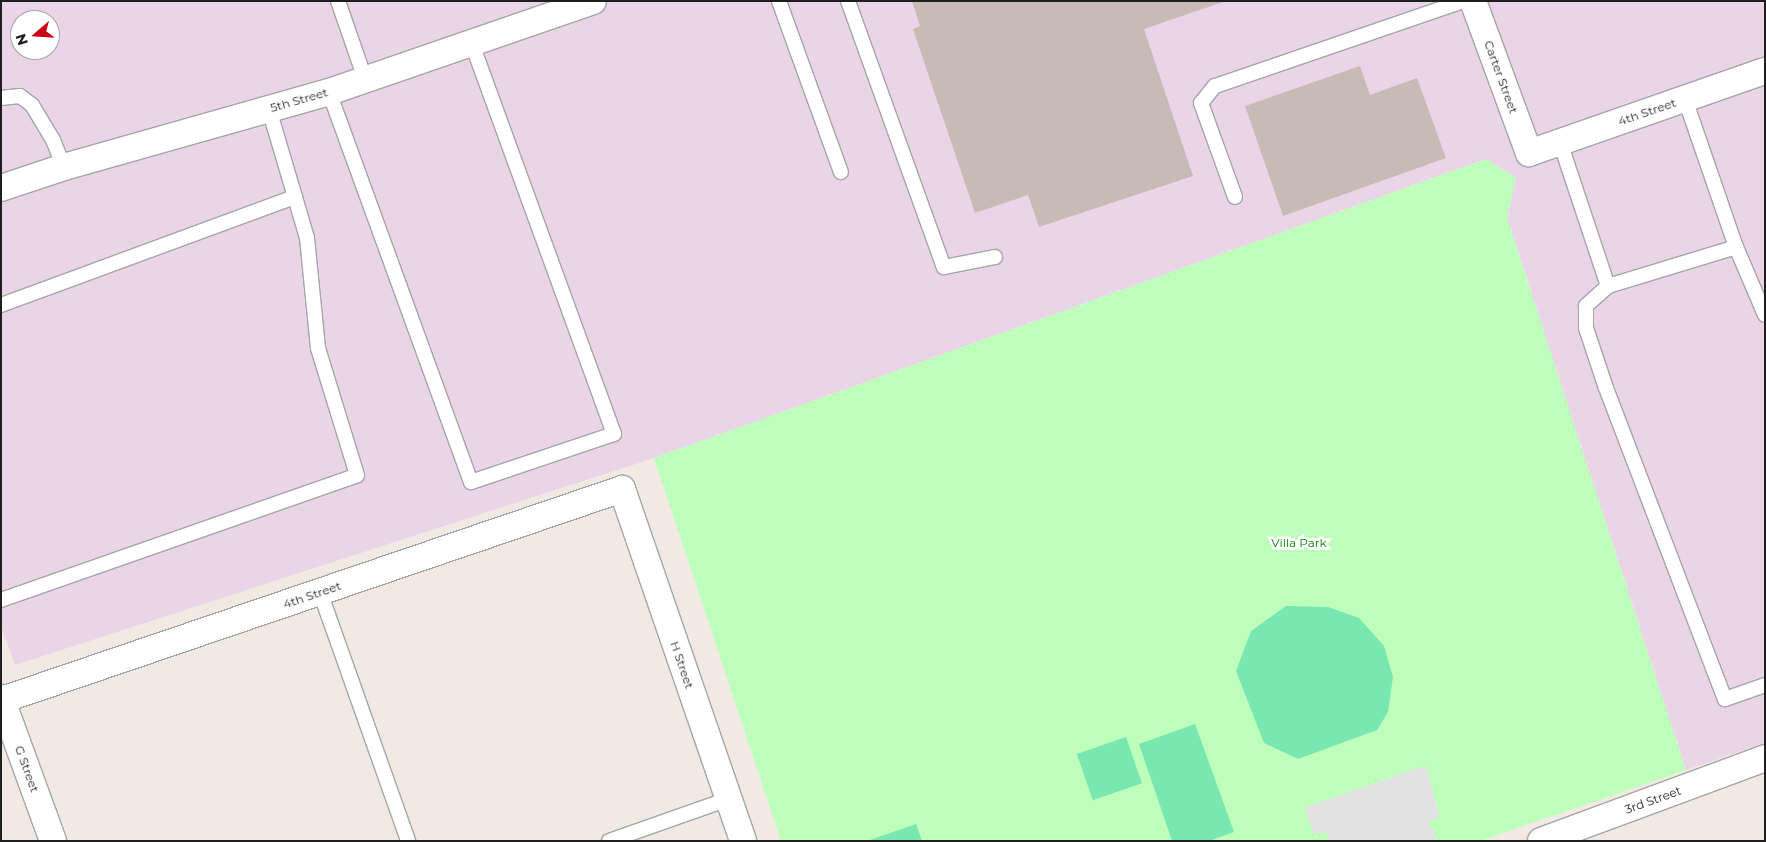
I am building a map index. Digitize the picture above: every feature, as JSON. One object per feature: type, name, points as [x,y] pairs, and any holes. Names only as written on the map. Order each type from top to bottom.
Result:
[{"type":"street","name":"5th Street","points":[[1,188],[64,167],[329,92],[593,1]]},
{"type":"street","name":"Carter Street","points":[[1473,1],[1529,153]]},
{"type":"street","name":"4th Street","points":[[1529,153],[1765,71]]},
{"type":"street","name":"4th Street","points":[[2,699],[622,489]]},
{"type":"street","name":"H Street","points":[[622,489],[743,841]]},
{"type":"street","name":"G Street","points":[[2,699],[53,841]]},
{"type":"street","name":"3rd Street","points":[[1541,841],[1765,758]]},
{"type":"lane","points":[[338,1],[365,79]]},
{"type":"lane","points":[[779,1],[841,172]]},
{"type":"lane","points":[[848,1],[944,267],[995,256]]},
{"type":"lane","points":[[1235,197],[1201,103],[1214,86],[1463,1]]},
{"type":"lane","points":[[329,92],[471,482],[614,434],[472,43]]},
{"type":"lane","points":[[1,98],[20,96],[32,105],[53,140],[64,167]]},
{"type":"lane","points":[[1685,99],[1736,247],[1765,316]]},
{"type":"lane","points":[[1,600],[357,475],[318,348],[307,238],[269,109]]},
{"type":"lane","points":[[1560,142],[1608,286]]},
{"type":"lane","points":[[1,305],[295,197]]},
{"type":"lane","points":[[1736,247],[1608,286],[1586,306],[1586,328],[1606,388],[1725,699],[1765,685]]},
{"type":"lane","points":[[320,592],[408,841]]},
{"type":"lane","points":[[609,841],[728,799]]},
{"type":"shaded area","points":[[1,1],[1765,1],[1765,743],[1686,770],[1507,218],[1516,178],[1486,159],[654,458],[15,665],[1,626]]},
{"type":"shaded area","points":[[1426,765],[1440,817],[1429,821],[1437,841],[1329,841],[1326,832],[1314,834],[1304,808]]},
{"type":"green space","name":"Villa Park","points":[[1486,159],[1516,178],[1507,218],[1686,770],[1480,841],[781,841],[654,458]]},
{"type":"green space","points":[[1286,606],[1328,607],[1359,618],[1384,646],[1393,677],[1388,712],[1377,730],[1298,759],[1264,743],[1236,671],[1251,631]]},
{"type":"green space","points":[[1195,724],[1234,832],[1209,841],[1172,841],[1139,744]]},
{"type":"green space","points":[[1126,737],[1142,783],[1093,800],[1077,754]]},
{"type":"green space","points":[[916,824],[922,841],[867,841]]},
{"type":"building","points":[[912,1],[1226,1],[1144,29],[1193,176],[1039,227],[1028,195],[975,213],[913,29],[920,26]]},
{"type":"building","points":[[1360,66],[1370,95],[1417,78],[1446,158],[1283,216],[1245,106]]}]
